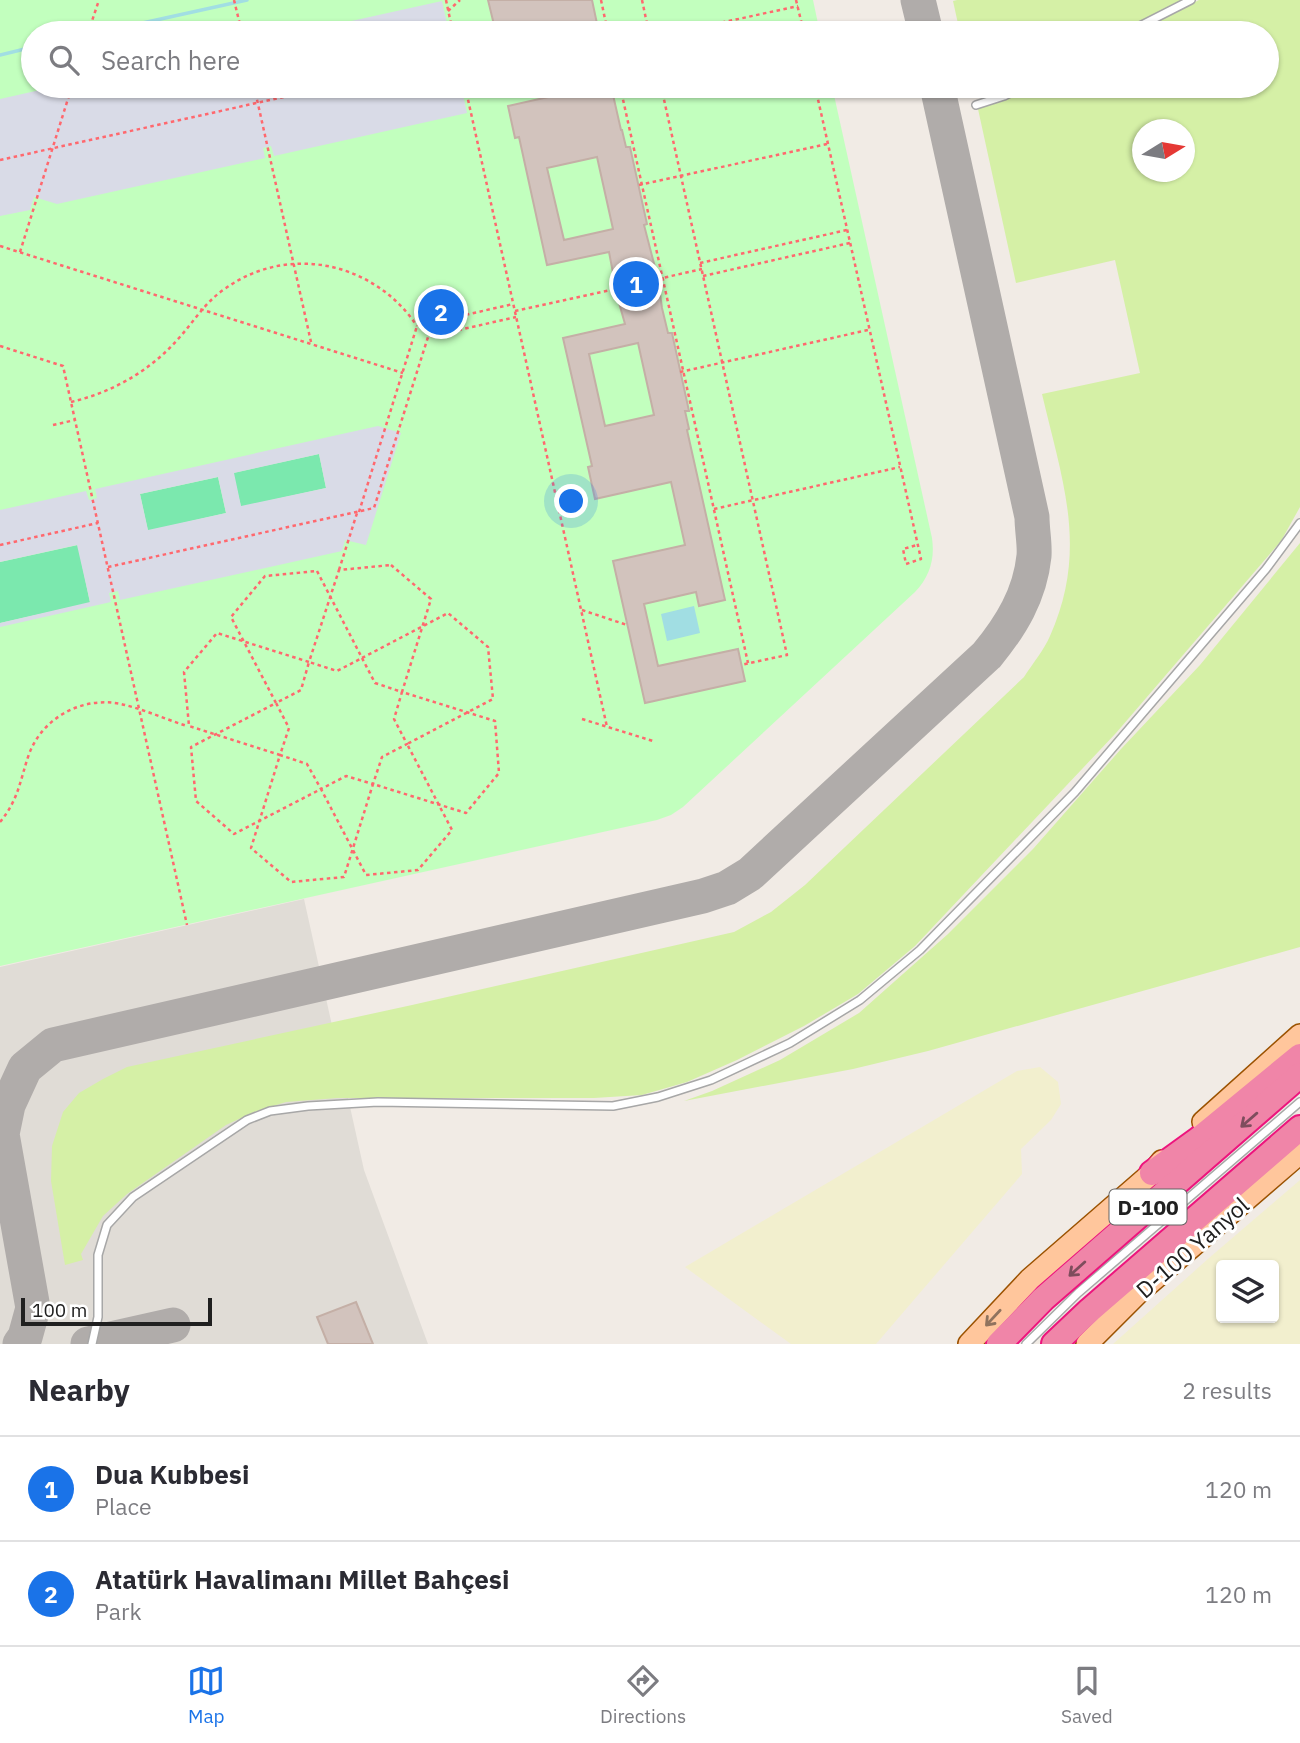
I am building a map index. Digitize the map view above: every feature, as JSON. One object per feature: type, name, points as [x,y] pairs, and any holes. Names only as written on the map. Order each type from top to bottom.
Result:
[{"type":"highway","points":[[1152,1173],[1199,1139],[1300,1056]]},
{"type":"highway","name":"D-100","points":[[999,1344],[1043,1299],[1300,1075]]},
{"type":"highway","name":"D-100","points":[[1055,1344],[1090,1310],[1300,1128]]},
{"type":"highway","points":[[1067,1344],[1090,1310]]},
{"type":"main road","points":[[969,1344],[1030,1279],[1152,1173],[1168,1154],[1300,1035]]},
{"type":"main road","name":"D-100 Yanyol","points":[[1087,1344],[1137,1294],[1300,1153]]},
{"type":"lane","points":[[1150,21],[1191,0]]},
{"type":"lane","points":[[976,105],[998,98]]},
{"type":"lane","points":[[92,1344],[98,1317],[97,1255],[107,1225],[134,1197],[247,1121],[270,1111],[308,1105],[378,1102],[613,1106],[658,1097],[711,1080],[790,1043],[860,1000],[920,950],[1075,792],[1266,569],[1300,523]]},
{"type":"lane","points":[[1026,1344],[1078,1293],[1300,1102]]},
{"type":"path","points":[[92,21],[99,0]]},
{"type":"path","points":[[234,0],[239,21]]},
{"type":"path","points":[[446,0],[450,21]]},
{"type":"path","points":[[448,11],[460,0]]},
{"type":"path","points":[[601,0],[605,21]]},
{"type":"path","points":[[642,0],[646,21]]},
{"type":"path","points":[[796,0],[801,21]]},
{"type":"path","points":[[729,21],[797,6]]},
{"type":"path","points":[[20,252],[68,98]]},
{"type":"path","points":[[256,98],[311,344]]},
{"type":"path","points":[[0,160],[279,98]]},
{"type":"path","points":[[468,98],[607,727]]},
{"type":"path","points":[[622,98],[660,278],[748,663]]},
{"type":"path","points":[[664,98],[788,654],[741,665]]},
{"type":"path","points":[[818,98],[918,545],[920,561],[906,564],[903,549],[918,545]]},
{"type":"path","points":[[640,185],[828,143]]},
{"type":"path","points":[[700,263],[847,230]]},
{"type":"path","points":[[703,276],[850,243]]},
{"type":"path","points":[[0,246],[403,373]]},
{"type":"path","points":[[71,402],[103,393],[146,369],[171,347],[218,293],[259,271],[293,264],[327,265],[359,275],[396,300],[417,326]]},
{"type":"path","points":[[660,278],[702,269]]},
{"type":"path","points":[[515,311],[615,289]]},
{"type":"path","points":[[417,326],[513,304]]},
{"type":"path","points":[[108,567],[374,508],[428,337],[516,317]]},
{"type":"path","points":[[189,726],[184,672],[217,633],[244,642],[309,662],[337,671],[362,658],[423,626],[448,613],[488,647],[493,699],[468,712],[407,744],[382,757],[373,784],[352,850],[344,877],[291,882],[251,848],[260,821],[280,755],[289,728],[275,703],[244,642],[231,617],[265,576],[317,572],[330,597],[362,658],[375,683],[468,712],[495,721],[499,773],[466,813],[373,784],[346,776],[260,821],[234,834],[196,801],[191,747],[215,734],[275,703],[301,690],[309,662],[330,597],[358,512],[403,373],[417,326]]},
{"type":"path","points":[[682,371],[870,330]]},
{"type":"path","points":[[0,346],[63,366],[187,925]]},
{"type":"path","points":[[53,425],[75,420]]},
{"type":"path","points":[[713,509],[900,467]]},
{"type":"path","points":[[0,545],[98,523]]},
{"type":"path","points":[[0,822],[18,794],[34,743],[46,727],[74,708],[94,703],[114,703],[307,764],[366,875],[418,870],[452,830],[394,719],[431,599],[391,565],[339,570]]},
{"type":"path","points":[[582,610],[627,625]]},
{"type":"path","points":[[582,719],[653,741]]},
{"type":"shaded area","points":[[442,1],[446,21],[351,21]]},
{"type":"shaded area","points":[[21,94],[21,98],[464,98],[467,113],[274,156],[271,146],[263,148],[265,158],[57,204],[34,197],[30,210],[0,216],[0,99]]},
{"type":"shaded area","points":[[378,426],[401,433],[366,545],[345,540],[342,551],[120,600],[118,591],[109,593],[111,602],[0,627],[0,623],[90,602],[77,545],[0,562],[0,510],[86,491],[89,500],[97,498],[95,489]],"holes":[[[319,454],[326,488],[241,506],[234,473]],[[218,477],[226,513],[148,530],[140,494]]]},
{"type":"shaded area","points":[[304,899],[364,1170],[428,1344],[0,1344],[0,967]]},
{"type":"shaded area","points":[[1040,1067],[1058,1082],[1061,1104],[1051,1120],[1021,1149],[1022,1174],[876,1344],[791,1344],[685,1267],[1017,1071]]},
{"type":"shaded area","points":[[1300,1180],[1300,1344],[1113,1344],[1209,1258]]},
{"type":"green space","points":[[0,0],[813,0],[817,21],[21,21],[21,98],[835,98],[932,538],[933,553],[928,573],[915,592],[683,807],[671,815],[0,966]]},
{"type":"green space","points":[[1183,0],[1142,21],[957,21],[953,1]]},
{"type":"green space","points":[[1199,0],[1300,0],[1300,507],[1281,541],[1116,733],[915,946],[858,994],[804,1026],[687,1082],[642,1095],[594,1098],[337,1098],[286,1102],[254,1112],[226,1125],[127,1194],[103,1216],[81,1254],[83,1260],[65,1265],[51,1181],[52,1146],[63,1112],[79,1093],[127,1067],[734,932],[771,912],[805,885],[1024,677],[1050,636],[1062,604],[1070,544],[1064,485],[1042,394],[1140,373],[1115,260],[1016,283],[978,109],[1005,98],[1279,98],[1279,21],[1159,21]]},
{"type":"green space","points":[[319,454],[326,488],[241,507],[233,473]]},
{"type":"green space","points":[[218,477],[226,513],[148,531],[140,494]]},
{"type":"green space","points":[[1300,543],[1300,947],[928,1051],[853,1069],[684,1101],[780,1060],[859,1013],[948,934],[1033,849],[1200,665]]},
{"type":"green space","points":[[78,545],[90,603],[0,623],[0,562]]},
{"type":"water","points":[[694,606],[700,633],[667,641],[661,614]]},
{"type":"building","points":[[488,0],[592,0],[596,21],[493,21]]},
{"type":"building","points":[[544,98],[614,98],[626,147],[630,147],[662,308],[668,333],[672,333],[689,411],[685,411],[687,430],[725,600],[699,606],[696,592],[644,604],[658,666],[738,649],[745,681],[645,703],[613,561],[685,545],[671,482],[595,499],[588,467],[592,466],[563,338],[625,324],[612,278],[609,252],[547,265],[519,137],[515,138],[508,106]],"holes":[[[597,157],[613,229],[564,240],[547,168]],[[638,343],[654,415],[605,426],[589,354]]]},
{"type":"building","points":[[356,1302],[373,1344],[328,1344],[317,1317]]},
{"type":"waterway","points":[[152,21],[247,0]]},
{"type":"waterway","points":[[0,55],[21,50]]},
{"type":"taxiway","points":[[918,0],[923,21]]},
{"type":"taxiway","points":[[20,1344],[25,1337],[33,1308],[2,1134],[8,1105],[25,1068],[53,1045],[703,896],[727,888],[750,874],[996,644],[1024,597],[1032,570],[1032,517],[940,98]]},
{"type":"taxiway","points":[[88,1344],[173,1325]]},
{"type":"place","name":"Dua Kubbesi","points":[[636,284]]},
{"type":"place","name":"Atatürk Havalimanı Millet Bahçesi","points":[[441,312]]}]
